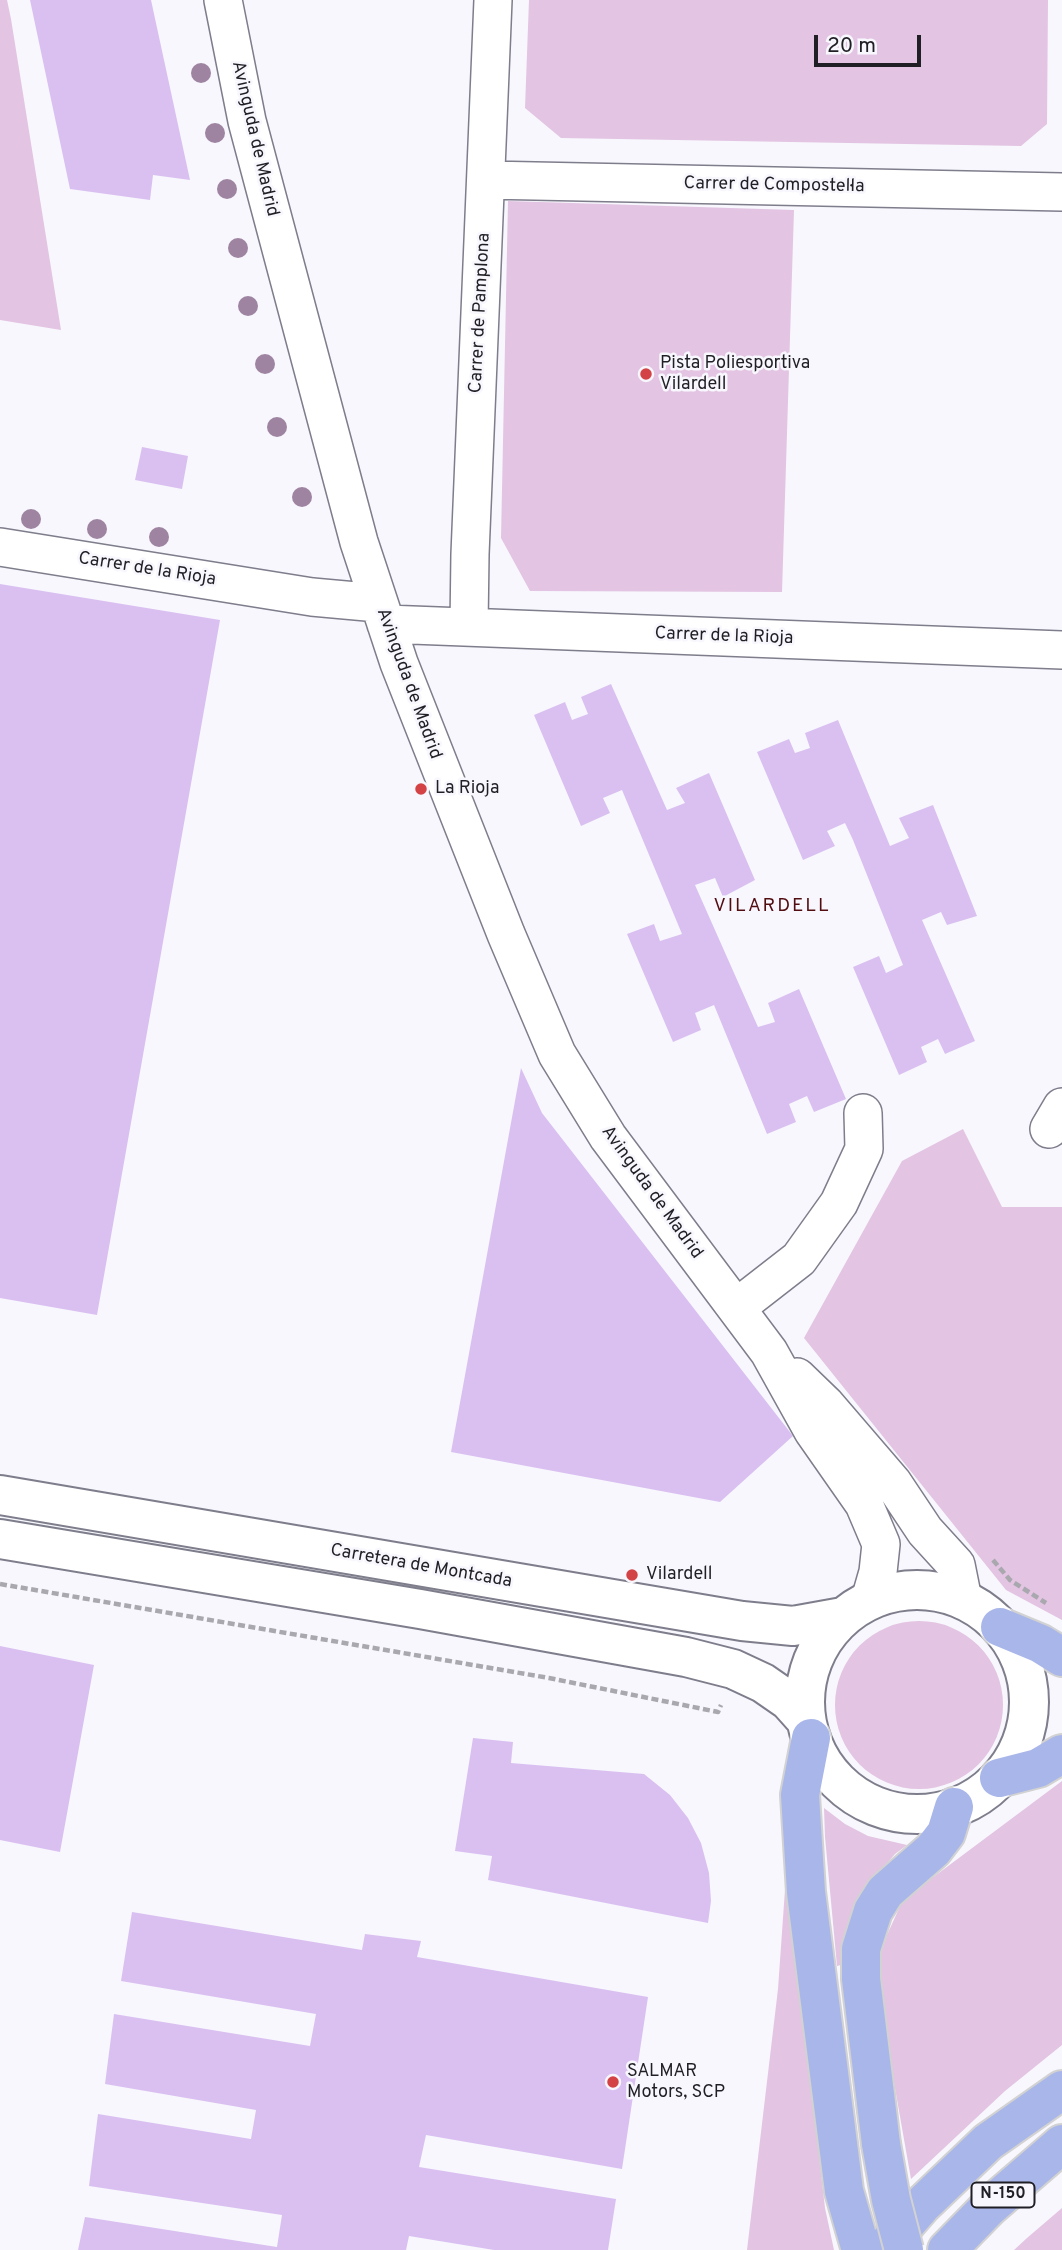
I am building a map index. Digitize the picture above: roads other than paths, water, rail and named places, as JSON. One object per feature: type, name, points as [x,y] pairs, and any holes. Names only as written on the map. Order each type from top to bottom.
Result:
[{"type":"main road","points":[[1000,1627],[1041,1644],[1062,1657]]},
{"type":"main road","points":[[808,1729],[800,1795],[806,1878],[844,2191],[861,2250]]},
{"type":"main road","points":[[999,1778],[1038,1768],[1062,1754]]},
{"type":"main road","points":[[904,2250],[891,2200],[881,2144],[861,1979],[861,1949],[873,1911],[885,1892],[933,1850],[946,1833],[954,1807]]},
{"type":"main road","points":[[988,2142],[1062,2064]]},
{"type":"main road","name":"N-150","points":[[883,2250],[922,2204],[988,2142],[1062,2091]]},
{"type":"main road","name":"N-150","points":[[947,2250],[989,2207],[1062,2144]]},
{"type":"street","name":"Avinguda de Madrid","points":[[223,0],[247,121],[359,542],[382,614],[438,764],[557,1054],[608,1137],[769,1352],[813,1431],[864,1504],[881,1544],[878,1572],[857,1609]]},
{"type":"street","name":"Carrer de Pamplona","points":[[469,626],[470,540],[493,0]]},
{"type":"street","name":"Carrer de Compostel·la","points":[[487,180],[1062,192]]},
{"type":"street","name":"Carrer de la Rioja","points":[[0,547],[313,597],[382,614],[469,626],[1062,650]]},
{"type":"street","points":[[736,1308],[799,1259],[839,1203],[864,1149],[863,1113]]},
{"type":"street","name":"Avinguda de Madrid","points":[[769,1352],[826,1405],[893,1483],[925,1531],[956,1565],[963,1600]]},
{"type":"street","name":"Carretera de Montcada","points":[[0,1495],[742,1621],[793,1626],[857,1609]]},
{"type":"street","points":[[0,1539],[678,1655],[733,1669],[764,1683],[789,1701],[808,1729]]},
{"type":"street","points":[[901,1591],[933,1591],[963,1600],[983,1611],[1000,1627],[1018,1654],[1028,1686],[1028,1719],[1018,1751],[999,1778],[975,1798],[946,1811],[915,1814],[884,1809],[856,1796],[832,1776],[815,1750],[808,1729],[805,1692],[811,1664],[824,1638],[857,1609],[901,1591]]},
{"type":"place","name":"Pista Poliesportiva Vilardell","points":[[646,374]]},
{"type":"place","name":"La Rioja","points":[[421,789]]},
{"type":"place","name":"Vilardell","points":[[632,1575]]},
{"type":"place","name":"SALMAR Motors, SCP","points":[[613,2082]]},
{"type":"district","name":"VILARDELL","points":[[772,907]]}]
